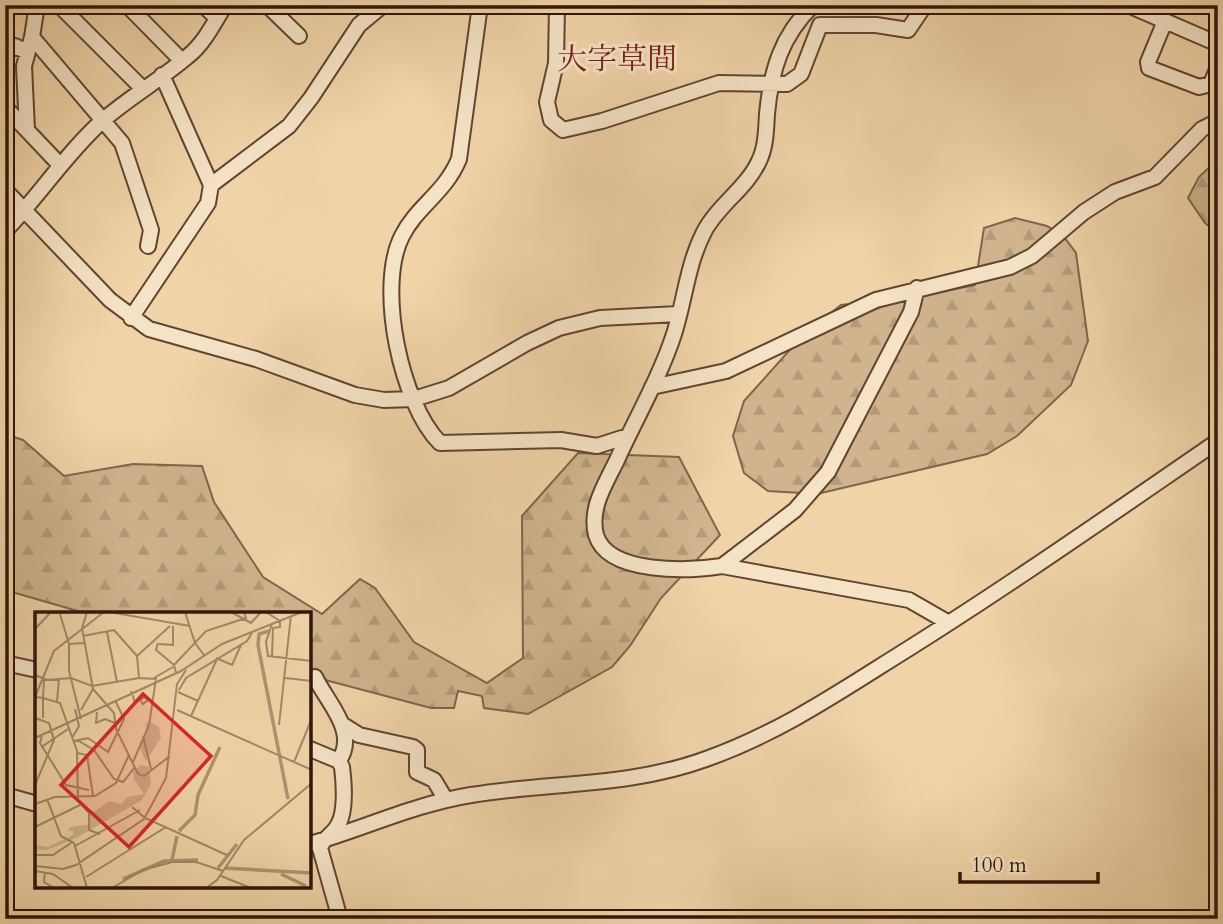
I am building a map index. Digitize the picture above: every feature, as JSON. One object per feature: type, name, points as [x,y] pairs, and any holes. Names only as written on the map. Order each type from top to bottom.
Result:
[{"type":"street","points":[[27,130],[24,66],[37,5]]},
{"type":"street","points":[[59,5],[143,89]]},
{"type":"street","points":[[127,5],[182,61]]},
{"type":"street","points":[[203,5],[217,18]]},
{"type":"street","points":[[5,231],[24,211],[59,164],[102,122],[182,61],[202,42],[225,5]]},
{"type":"street","points":[[267,5],[299,36]]},
{"type":"street","points":[[211,185],[289,126],[312,98],[359,25],[383,5]]},
{"type":"street","points":[[480,5],[459,159],[450,180],[412,219],[401,238],[395,261],[393,339],[426,430],[440,443],[561,440],[597,446],[628,436]]},
{"type":"street","points":[[556,5],[556,63],[547,102],[551,120],[558,129],[570,130],[719,83],[788,83],[801,74],[820,25],[876,25],[908,30],[925,5]]},
{"type":"street","points":[[813,5],[787,36],[777,57],[770,83],[765,137],[759,162],[705,229],[692,257],[675,332],[652,387],[596,502],[597,536],[604,547],[623,561],[643,566],[697,569],[722,566],[909,600],[949,623]]},
{"type":"street","points":[[1128,5],[1218,44]]},
{"type":"street","points":[[1164,20],[1148,62],[1149,68],[1199,87],[1211,84],[1218,67]]},
{"type":"street","points":[[32,37],[122,143],[151,230],[148,246]]},
{"type":"street","points":[[5,53],[15,46],[27,51]]},
{"type":"street","points":[[131,318],[208,203],[211,185],[162,75]]},
{"type":"street","points":[[5,107],[59,164]]},
{"type":"street","points":[[652,387],[726,371],[852,310],[917,288],[1010,267],[1032,256],[1084,212],[1115,192],[1155,177],[1202,129],[1218,121]]},
{"type":"street","points":[[5,190],[131,318],[168,335],[256,359],[355,395],[384,400],[414,399],[449,388],[527,343],[559,328],[600,318],[678,314]]},
{"type":"street","points":[[722,566],[795,510],[828,472],[911,312],[917,288]]},
{"type":"street","points":[[316,842],[407,808],[472,795],[593,785],[704,761],[787,724],[949,623],[1218,441]]},
{"type":"street","points":[[5,663],[35,670]]},
{"type":"street","points":[[316,677],[343,725],[346,750],[339,761],[343,775],[341,819],[333,831],[316,842]]},
{"type":"street","points":[[343,725],[359,734],[413,747],[417,750],[417,772],[434,780],[446,800]]},
{"type":"street","points":[[312,750],[339,761]]},
{"type":"street","points":[[5,795],[35,803]]},
{"type":"street","points":[[316,842],[340,919]]},
{"type":"green space","points":[[1218,159],[1218,233],[1205,223],[1188,198],[1199,177]]},
{"type":"green space","points":[[1015,218],[1047,226],[1064,237],[1076,253],[1088,341],[1071,385],[1017,436],[987,454],[817,494],[768,491],[744,473],[733,436],[744,401],[804,334],[841,305],[917,297],[975,285],[984,228]]},
{"type":"green space","points":[[5,434],[23,440],[64,476],[133,464],[202,466],[214,502],[263,577],[322,614],[360,579],[375,588],[414,642],[487,683],[523,658],[522,516],[578,453],[679,457],[720,535],[661,598],[630,646],[612,667],[528,714],[484,708],[482,696],[458,691],[454,708],[431,708],[312,677],[312,612],[81,612],[5,590]]},
{"type":"district","name":"大字草間","points":[[617,59]]}]
